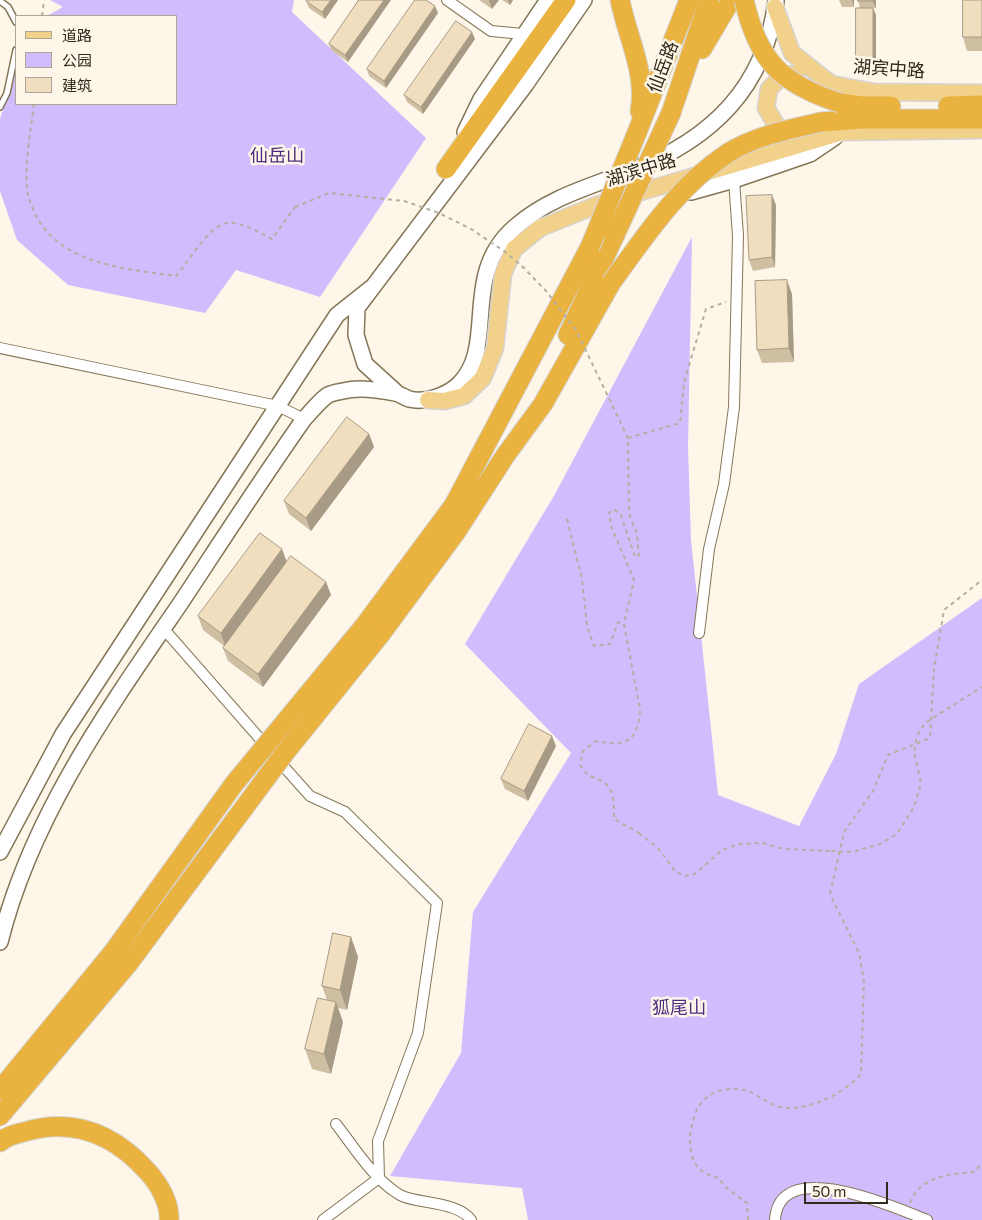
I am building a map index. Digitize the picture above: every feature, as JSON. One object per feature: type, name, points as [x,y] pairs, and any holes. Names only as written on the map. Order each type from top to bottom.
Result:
[{"type":"highway","points":[[446,169],[566,0]]},
{"type":"highway","points":[[0,1116],[128,964],[284,754],[372,630],[454,505],[590,247],[636,134],[642,99],[640,72],[620,0]]},
{"type":"highway","name":"仙岳路","points":[[636,134],[689,0]]},
{"type":"highway","name":"仙岳路","points":[[505,456],[566,340],[671,113],[683,83],[709,0]]},
{"type":"highway","points":[[683,83],[731,0]]},
{"type":"highway","points":[[744,0],[751,30],[770,62],[790,81],[812,94],[840,103],[862,106],[982,105]]},
{"type":"highway","points":[[0,1090],[114,951],[234,784],[372,630],[456,532],[505,456],[543,404],[611,283],[664,209],[728,153],[787,129],[821,122],[881,119],[982,119]]},
{"type":"highway","points":[[0,1142],[5,1138],[41,1127],[72,1127],[104,1136],[132,1155],[159,1184],[169,1214],[169,1220]]},
{"type":"main road","points":[[410,238],[481,99],[548,0]]},
{"type":"main road","points":[[584,0],[526,84],[357,308],[356,335],[365,364],[397,393],[410,399],[428,400],[458,385],[471,367],[478,341],[480,296],[486,267],[500,242],[515,226],[554,200],[668,155],[713,125],[744,92],[761,60],[776,3]]},
{"type":"main road","name":"湖宾中路","points":[[776,3],[792,53],[831,84],[874,92],[982,93]]},
{"type":"main road","points":[[798,144],[780,131],[766,108],[769,89],[783,75],[805,73],[831,84]]},
{"type":"main road","name":"湖滨中路","points":[[428,400],[444,400],[464,396],[483,378],[495,348],[503,274],[514,249],[540,228],[597,205],[842,132],[982,130]]},
{"type":"main road","points":[[658,186],[691,192],[734,180],[810,154],[842,132]]},
{"type":"main road","points":[[0,852],[63,734],[337,315],[371,288]]},
{"type":"main road","points":[[0,942],[5,897],[93,731],[304,419],[329,395],[355,388],[397,393]]},
{"type":"street","points":[[447,0],[491,31],[523,34]]},
{"type":"street","points":[[699,633],[709,549],[724,484],[734,408],[738,236],[734,180]]},
{"type":"street","points":[[0,348],[278,406],[304,419]]},
{"type":"street","points":[[163,628],[310,796],[345,812],[437,903],[418,1033],[378,1141],[379,1178]]},
{"type":"street","points":[[336,1124],[379,1178],[401,1196],[433,1202],[468,1215],[471,1220]]},
{"type":"street","points":[[323,1220],[379,1178]]},
{"type":"street","points":[[775,1220],[783,1196],[793,1191],[810,1187],[839,1191],[927,1220]]},
{"type":"lane","points":[[0,1],[8,7],[15,20]]},
{"type":"lane","points":[[0,107],[7,93],[15,55]]},
{"type":"path","points":[[42,15],[44,0]]},
{"type":"path","points":[[34,105],[28,167],[28,197],[39,221],[51,238],[68,250],[88,260],[121,268],[176,276],[215,228],[229,223],[245,226],[272,239],[295,207],[329,193],[404,201],[439,213],[463,225],[504,251],[546,291],[576,330],[628,438],[629,514],[637,534],[639,557],[634,554],[621,515],[614,509],[609,513],[611,526],[634,580],[624,624],[640,710],[640,723],[632,738],[618,745],[596,741],[582,751],[580,765],[586,775],[606,785],[614,799],[614,820],[639,833],[658,848],[675,871],[684,876],[695,874],[722,850],[738,844],[763,843],[783,849],[852,852],[880,844],[896,834],[914,807],[921,783],[914,752],[917,736],[925,723],[982,687]]},
{"type":"path","points":[[628,438],[680,423],[684,382],[706,309],[738,298]]},
{"type":"path","points":[[567,519],[582,579],[587,626],[594,646],[610,644],[618,622],[624,624]]},
{"type":"path","points":[[748,1220],[747,1203],[724,1186],[720,1178],[708,1176],[695,1165],[689,1146],[690,1130],[698,1106],[708,1095],[724,1088],[747,1091],[772,1104],[787,1108],[811,1104],[852,1084],[861,1074],[864,981],[859,953],[830,894],[844,832],[873,791],[888,755],[930,738],[934,669],[944,610],[982,580]]},
{"type":"path","points":[[907,1212],[912,1199],[932,1180],[945,1174],[974,1172],[982,1163]]},
{"type":"green space","name":"仙岳山","points":[[50,0],[294,0],[292,12],[426,138],[320,297],[236,270],[205,313],[68,285],[17,240],[0,191],[0,119],[15,71],[15,105],[178,105],[178,15],[49,15],[63,7]]},
{"type":"green space","name":"狐尾山","points":[[692,237],[688,447],[691,540],[718,795],[799,826],[836,754],[859,684],[982,598],[982,1220],[528,1220],[522,1188],[390,1176],[461,1053],[473,912],[571,753],[465,644],[555,494]]},
{"type":"building","points":[[307,0],[331,0],[322,12]]},
{"type":"building","points":[[359,0],[384,0],[345,55],[329,44]]},
{"type":"building","points":[[415,0],[426,0],[435,6],[384,81],[367,69]]},
{"type":"building","points":[[963,0],[982,0],[982,37],[963,37]]},
{"type":"building","points":[[856,8],[873,8],[873,59],[856,59]]},
{"type":"building","points":[[456,21],[472,32],[421,107],[404,95]]},
{"type":"building","points":[[772,195],[772,257],[749,260],[746,196]]},
{"type":"building","points":[[787,280],[789,348],[757,350],[755,281]]},
{"type":"building","points":[[347,417],[369,434],[306,518],[284,501]]},
{"type":"building","points":[[260,533],[282,549],[221,633],[198,616]]},
{"type":"building","points":[[291,556],[326,582],[258,674],[223,648]]},
{"type":"building","points":[[529,724],[552,736],[524,791],[501,779]]},
{"type":"building","points":[[333,933],[351,937],[340,990],[322,986]]},
{"type":"building","points":[[318,998],[336,1002],[324,1054],[305,1049]]}]
